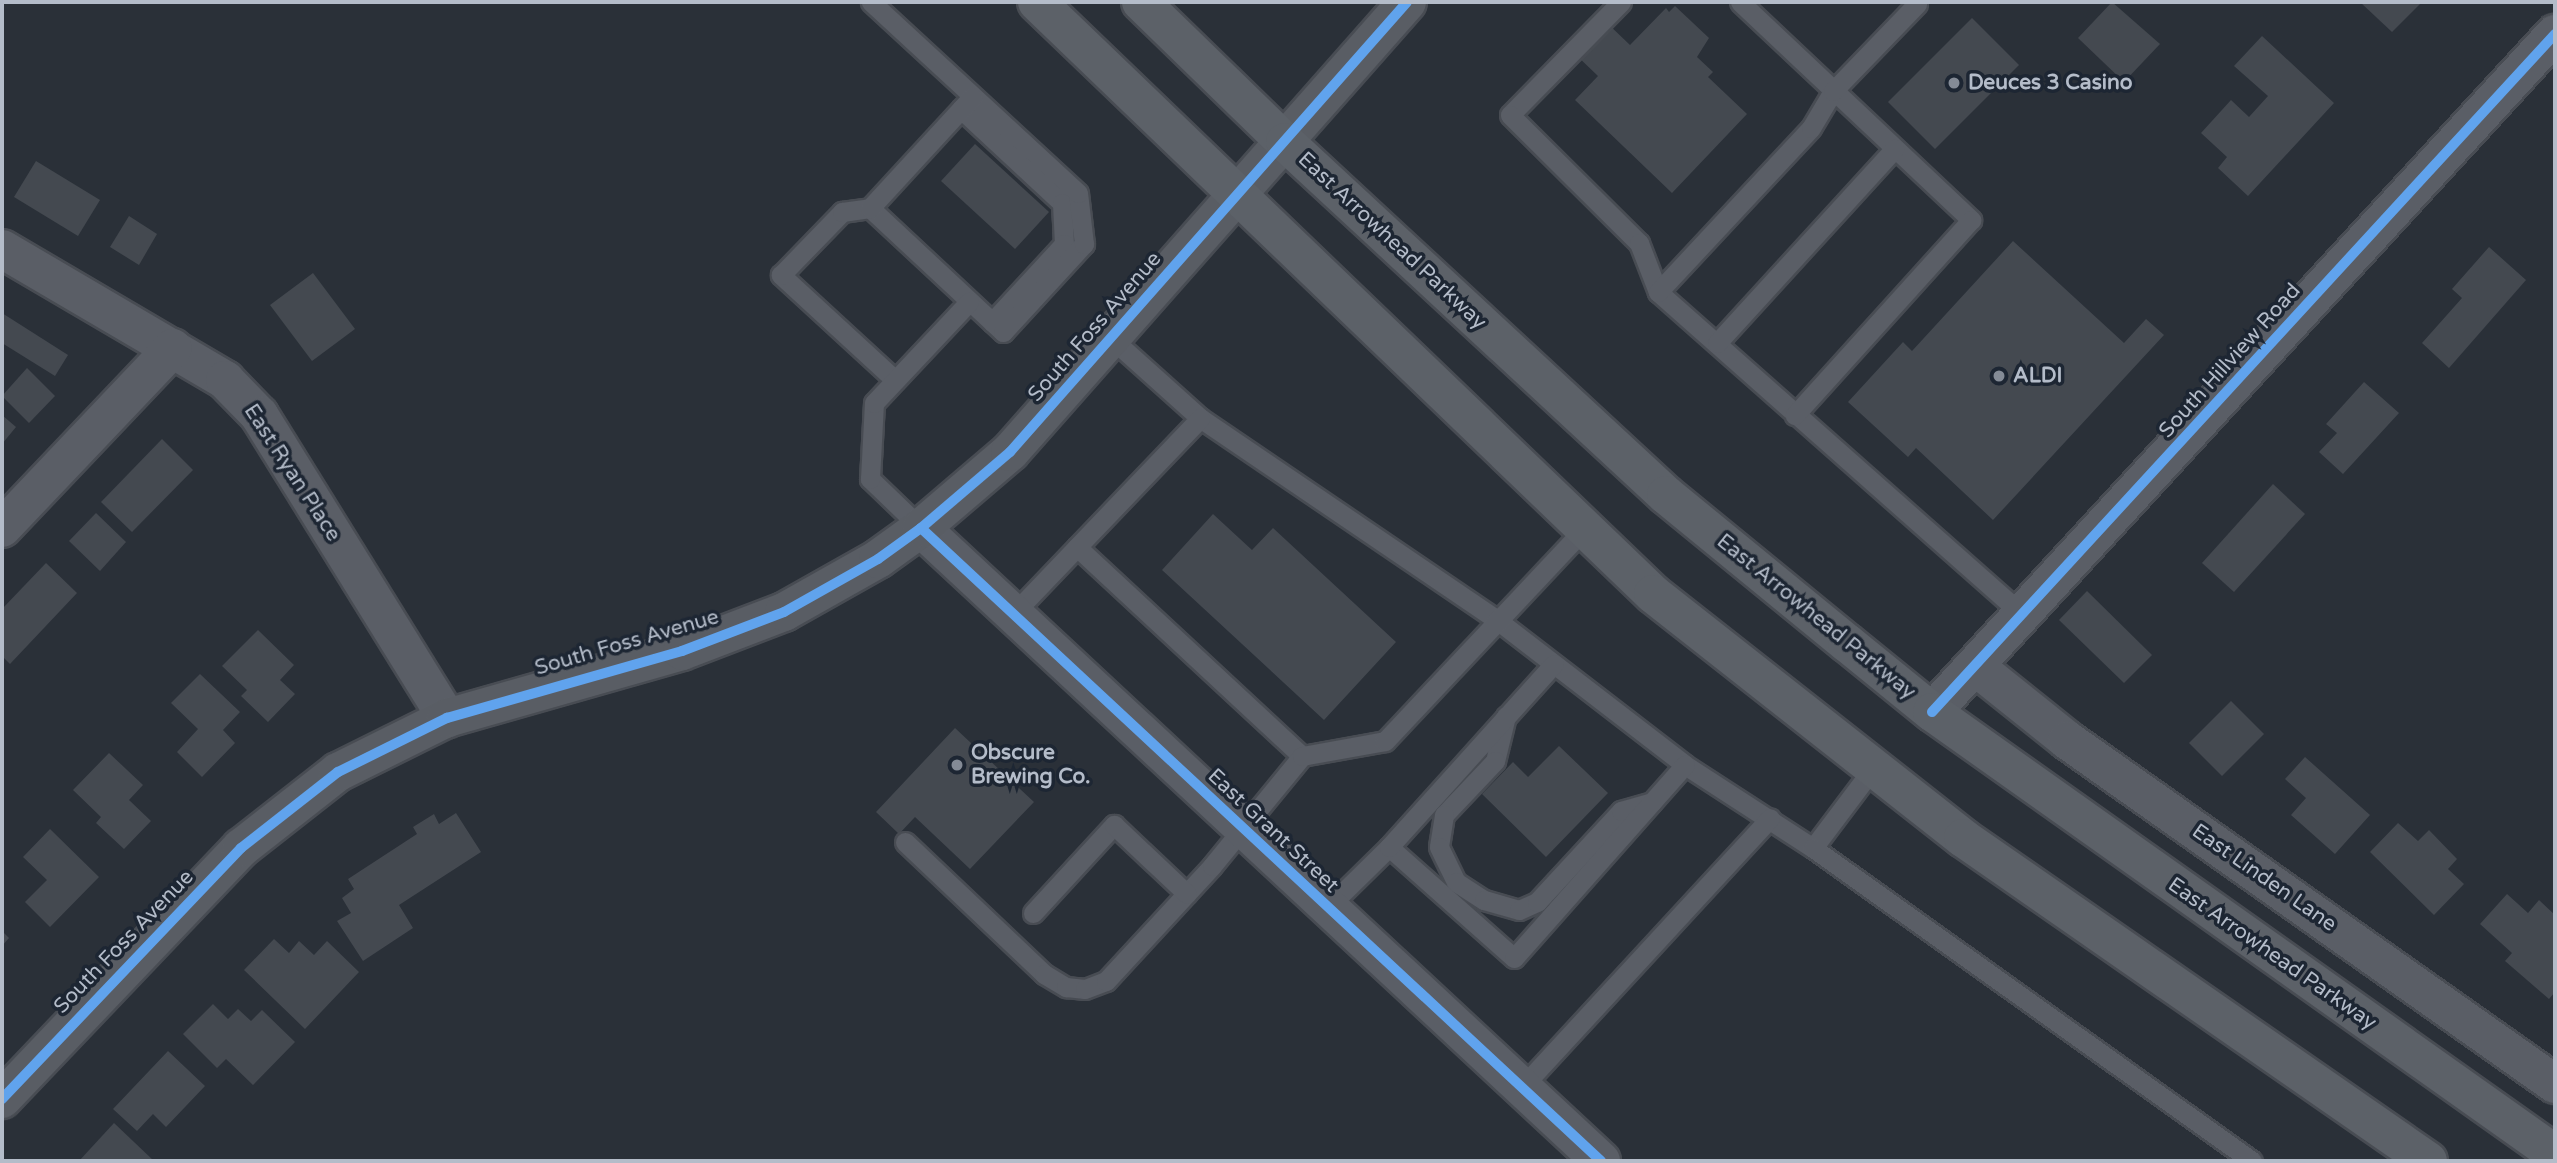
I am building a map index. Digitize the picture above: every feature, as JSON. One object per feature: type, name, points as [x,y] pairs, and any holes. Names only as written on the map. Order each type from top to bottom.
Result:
[{"type":"main road","points":[[1037,2],[1653,594],[1963,838],[2428,1161]]},
{"type":"main road","name":"East Arrowhead Parkway","points":[[1141,2],[1285,142],[1666,495],[1932,712],[2555,1154]]},
{"type":"street","name":"South Foss Avenue","points":[[2,1099],[241,848],[338,772],[447,718],[738,631],[804,601],[921,528],[1010,452],[1112,339],[1234,194],[1285,142],[1407,2]]},
{"type":"street","name":"South Hillview Road","points":[[1932,712],[2024,616],[2555,34]]},
{"type":"street","name":"East Ryan Place","points":[[2,248],[225,380],[259,415],[447,718]]},
{"type":"street","points":[[2,528],[173,348]]},
{"type":"street","name":"East Grant Street","points":[[921,528],[1601,1161]]},
{"type":"street","name":"East Linden Lane","points":[[1976,667],[2067,740],[2555,1084]]},
{"type":"lane","points":[[870,208],[1003,332],[1084,244],[1078,193],[967,103],[871,2]]},
{"type":"lane","points":[[1621,2],[1510,115],[1639,243],[1658,292],[2024,616]]},
{"type":"lane","points":[[1740,2],[1971,220],[1795,415]]},
{"type":"lane","points":[[1658,292],[1811,128],[1833,91],[1917,4]]},
{"type":"lane","points":[[894,379],[781,275],[842,212],[870,208],[967,103]]},
{"type":"lane","points":[[1717,343],[1894,149]]},
{"type":"lane","points":[[921,528],[870,479],[874,403],[969,302]]},
{"type":"lane","points":[[1112,339],[1200,418],[1497,620],[1685,765],[1813,848],[2252,1161]]},
{"type":"lane","points":[[1013,614],[1200,418]]},
{"type":"lane","points":[[905,842],[1044,974],[1066,986],[1085,989],[1105,981],[1187,894],[1302,757],[1385,741],[1584,529]]},
{"type":"lane","points":[[1077,547],[1302,757]]},
{"type":"lane","points":[[1327,908],[1389,847],[1554,664]]},
{"type":"lane","points":[[1506,716],[1494,761],[1444,815],[1439,847],[1456,882],[1484,900],[1519,910],[1537,902],[1621,811],[1652,802]]},
{"type":"lane","points":[[1389,847],[1514,958],[1685,765]]},
{"type":"lane","points":[[1813,848],[1874,767]]},
{"type":"lane","points":[[1521,1088],[1770,818]]},
{"type":"lane","points":[[1033,913],[1114,824],[1187,894]]},
{"type":"building","points":[[2112,2],[2160,44],[2124,82],[2078,38]]},
{"type":"building","points":[[2360,2],[2422,2],[2392,32]]},
{"type":"building","points":[[1675,6],[1709,38],[1697,57],[1713,72],[1708,77],[1747,114],[1672,193],[1575,100],[1598,76],[1575,54],[1606,22],[1630,45],[1666,8],[1669,12]]},
{"type":"building","name":"Deuces 3 Casino","points":[[1972,18],[2019,65],[1935,149],[1888,102]]},
{"type":"building","points":[[2262,36],[2334,103],[2248,196],[2218,168],[2227,157],[2201,133],[2231,100],[2249,117],[2268,96],[2234,66]]},
{"type":"building","points":[[975,144],[1049,212],[1015,249],[941,181]]},
{"type":"building","points":[[36,161],[100,200],[78,236],[14,197]]},
{"type":"building","points":[[129,216],[157,234],[139,265],[110,247]]},
{"type":"building","name":"ALDI","points":[[2013,241],[2124,343],[2146,319],[2164,335],[1993,520],[1916,448],[1908,457],[1848,402],[1903,342],[1912,351]]},
{"type":"building","points":[[2489,247],[2526,280],[2449,368],[2422,343],[2462,298],[2452,289]]},
{"type":"building","points":[[313,273],[355,329],[312,361],[270,305]]},
{"type":"building","points":[[2,313],[68,355],[55,376],[2,343]]},
{"type":"building","points":[[27,368],[55,396],[29,423],[2,396]]},
{"type":"building","points":[[2364,382],[2399,413],[2343,474],[2319,452],[2337,433],[2326,424]]},
{"type":"building","points":[[2,415],[16,427],[2,444]]},
{"type":"building","points":[[162,439],[193,470],[132,532],[101,502]]},
{"type":"building","points":[[2273,484],[2305,514],[2234,592],[2202,563]]},
{"type":"building","points":[[96,513],[126,542],[100,571],[69,541]]},
{"type":"building","points":[[1213,514],[1252,550],[1273,528],[1396,642],[1324,720],[1162,570]]},
{"type":"building","points":[[46,563],[77,593],[10,664],[2,656],[2,609]]},
{"type":"building","points":[[2087,591],[2152,655],[2124,683],[2059,620]]},
{"type":"building","points":[[258,630],[294,665],[280,680],[295,694],[268,722],[241,696],[247,690],[222,666]]},
{"type":"building","points":[[200,674],[240,712],[223,730],[235,743],[202,777],[177,752],[198,729],[171,703]]},
{"type":"building","points":[[2231,701],[2264,734],[2222,776],[2189,743]]},
{"type":"building","name":"Obscure Brewing Co.","points":[[955,728],[1034,802],[970,869],[915,817],[899,834],[876,812]]},
{"type":"building","points":[[1559,746],[1608,793],[1546,857],[1482,794],[1513,762],[1528,777]]},
{"type":"building","points":[[109,753],[143,785],[129,800],[151,821],[124,849],[96,823],[101,817],[73,790]]},
{"type":"building","points":[[2305,757],[2370,815],[2335,854],[2291,815],[2306,798],[2285,779]]},
{"type":"building","points":[[456,813],[481,852],[399,905],[413,928],[363,961],[337,921],[351,913],[342,898],[354,889],[348,879],[417,834],[413,827],[434,814],[439,824]]},
{"type":"building","points":[[2398,823],[2418,841],[2429,830],[2457,859],[2448,869],[2464,884],[2434,915],[2370,852]]},
{"type":"building","points":[[50,829],[99,877],[50,927],[25,902],[47,880],[23,857]]},
{"type":"building","points":[[2507,894],[2528,913],[2539,900],[2555,915],[2555,992],[2549,999],[2505,961],[2512,953],[2480,924]]},
{"type":"building","points":[[2,931],[9,938],[2,946]]},
{"type":"building","points":[[274,939],[289,953],[299,941],[314,955],[327,941],[359,972],[305,1029],[244,970]]},
{"type":"building","points":[[213,1004],[228,1019],[238,1009],[251,1021],[262,1010],[295,1042],[253,1085],[226,1059],[217,1068],[183,1034]]},
{"type":"building","points":[[168,1051],[205,1086],[166,1127],[153,1114],[137,1131],[113,1109]]},
{"type":"building","points":[[114,1123],[154,1161],[79,1161]]},
{"type":"cycle path","points":[[2,1099],[241,848],[338,772],[447,718],[682,651],[784,612],[878,559],[921,528],[1010,452],[1407,2]]},
{"type":"cycle path","points":[[1932,712],[2555,34]]},
{"type":"cycle path","points":[[921,528],[1601,1161]]},
{"type":"place","name":"Deuces 3 Casino","points":[[1954,83]]},
{"type":"place","name":"ALDI","points":[[1999,376]]},
{"type":"place","name":"Obscure Brewing Co.","points":[[957,765]]}]
